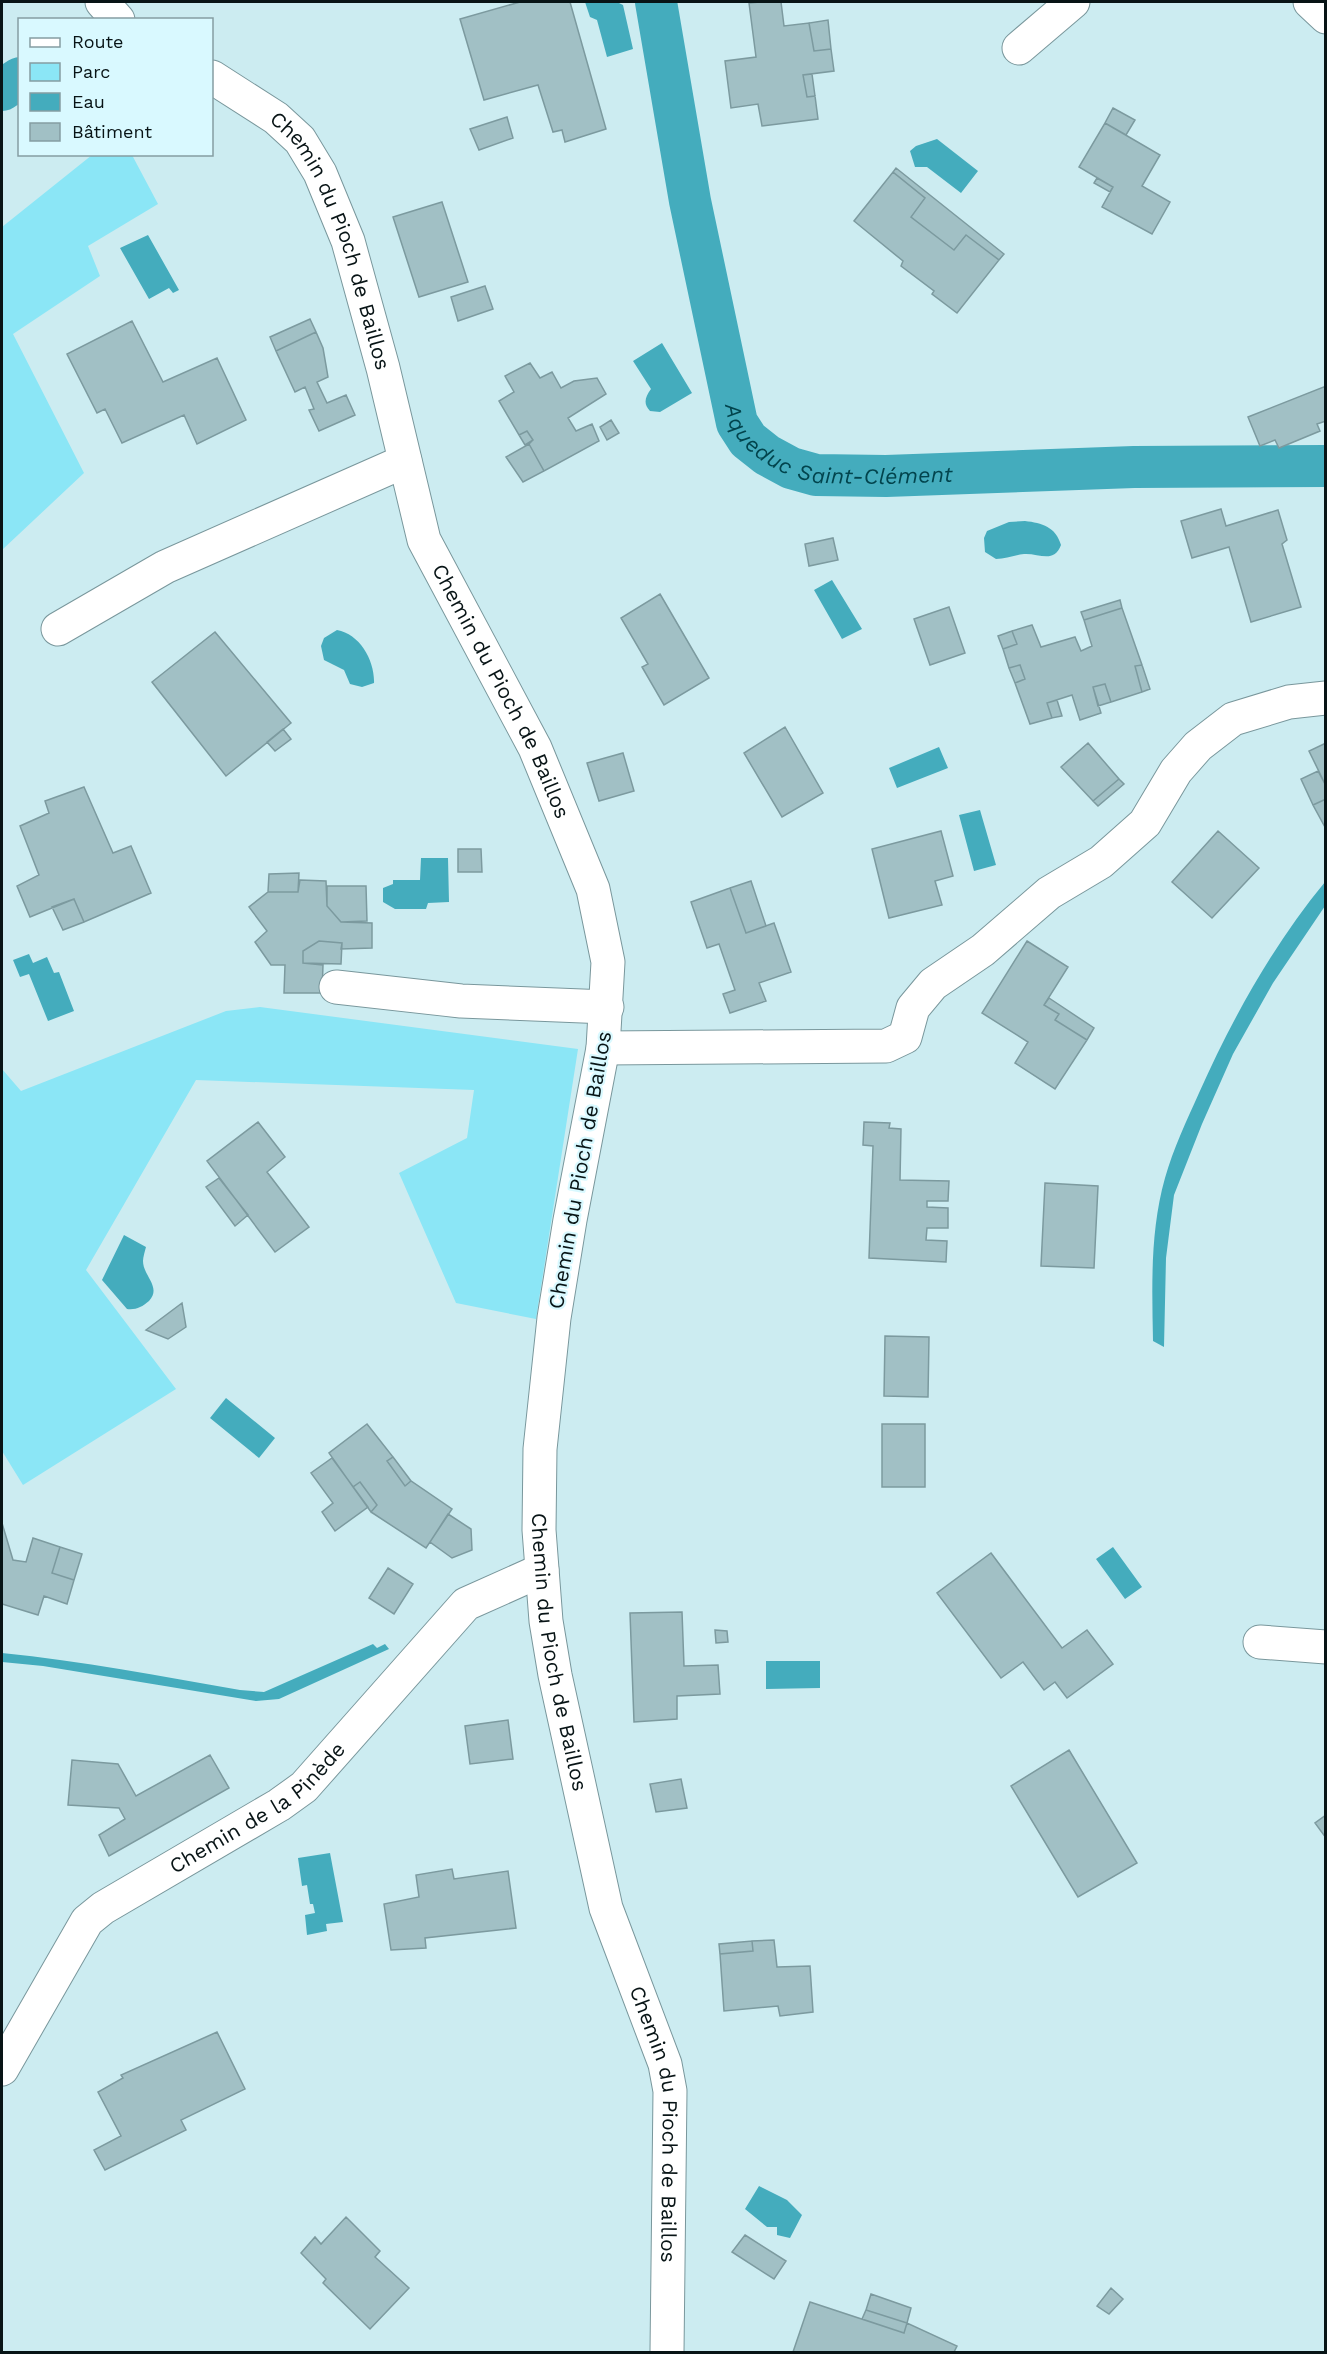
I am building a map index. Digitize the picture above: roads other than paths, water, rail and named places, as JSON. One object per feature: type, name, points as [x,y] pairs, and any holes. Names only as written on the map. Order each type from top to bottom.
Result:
[{"type":"street","points":[[102,2],[116,18]]},
{"type":"street","points":[[1019,48],[1073,2]]},
{"type":"street","points":[[1310,2],[1326,17]]},
{"type":"street","name":"Chemin du Pioch de Baillos","points":[[213,77],[276,118],[300,140],[320,173],[348,241],[384,368],[424,540],[534,748],[593,889],[608,962],[603,1048],[554,1318],[540,1449],[539,1530],[546,1621],[555,1674],[606,1908],[666,2064],[670,2091],[668,2352]]},
{"type":"street","points":[[58,629],[165,567],[405,461]]},
{"type":"street","points":[[603,1048],[886,1046],[905,1037],[913,1008],[933,984],[983,950],[1049,893],[1101,862],[1145,823],[1176,771],[1198,746],[1233,719],[1288,702],[1326,698]]},
{"type":"street","points":[[336,987],[461,1001],[607,1007]]},
{"type":"street","name":"Chemin de la Pinède","points":[[2,2070],[87,1921],[103,1908],[304,1787],[466,1604],[542,1570]]},
{"type":"street","points":[[1260,1642],[1326,1647]]},
{"type":"water","points":[[585,2],[617,2],[623,5],[633,49],[607,57],[597,20],[590,17]]},
{"type":"water","points":[[937,139],[978,171],[961,193],[927,167],[915,167],[910,151],[916,146]]},
{"type":"water","points":[[148,235],[179,290],[173,293],[169,288],[149,299],[120,248]]},
{"type":"water","points":[[662,343],[692,393],[660,412],[650,411],[646,406],[646,400],[651,389],[633,361]]},
{"type":"water","points":[[1025,521],[1043,525],[1052,530],[1061,545],[1058,551],[1050,556],[1024,554],[996,559],[985,552],[984,538],[987,531],[1009,522]]},
{"type":"water","points":[[832,580],[862,629],[842,639],[814,590]]},
{"type":"water","points":[[337,630],[353,637],[364,650],[372,666],[374,683],[362,687],[350,684],[344,670],[324,660],[321,646],[324,638]]},
{"type":"water","points":[[939,747],[948,768],[897,788],[889,768]]},
{"type":"water","points":[[980,810],[996,865],[974,871],[959,815]]},
{"type":"water","points":[[421,858],[448,858],[449,902],[428,903],[426,909],[395,909],[383,902],[383,888],[393,884],[393,880],[420,880]]},
{"type":"water","points":[[1325,882],[1325,906],[1273,983],[1233,1054],[1174,1195],[1166,1258],[1164,1347],[1153,1341],[1153,1259],[1160,1198],[1172,1156],[1212,1065],[1255,983],[1288,931]]},
{"type":"water","points":[[29,954],[33,963],[47,957],[54,973],[59,972],[74,1011],[48,1021],[29,974],[20,977],[13,960]]},
{"type":"water","points":[[124,1235],[146,1247],[144,1266],[154,1291],[149,1301],[133,1309],[127,1309],[102,1280]]},
{"type":"water","points":[[226,1398],[275,1438],[259,1458],[210,1418]]},
{"type":"water","points":[[1113,1547],[1142,1587],[1125,1599],[1096,1559]]},
{"type":"water","points":[[373,1644],[377,1648],[385,1644],[389,1649],[279,1699],[256,1701],[43,1666],[2,1662],[2,1653],[32,1656],[264,1692]]},
{"type":"water","points":[[766,1661],[820,1661],[820,1688],[766,1689]]},
{"type":"water","points":[[330,1853],[343,1922],[326,1924],[327,1931],[307,1935],[305,1915],[315,1913],[313,1904],[310,1904],[307,1885],[302,1886],[298,1858]]},
{"type":"water","points":[[759,2186],[787,2200],[802,2215],[790,2238],[777,2235],[777,2227],[767,2227],[745,2209]]},
{"type":"waterway","name":"Aqueduc Saint-Clément","points":[[656,2],[690,201],[737,423],[748,440],[767,455],[791,468],[816,475],[886,476],[1134,467],[1326,466]]},
{"type":"waterway","name":"Aqueduc Saint-Clément","points":[[2,90],[18,79]]}]
